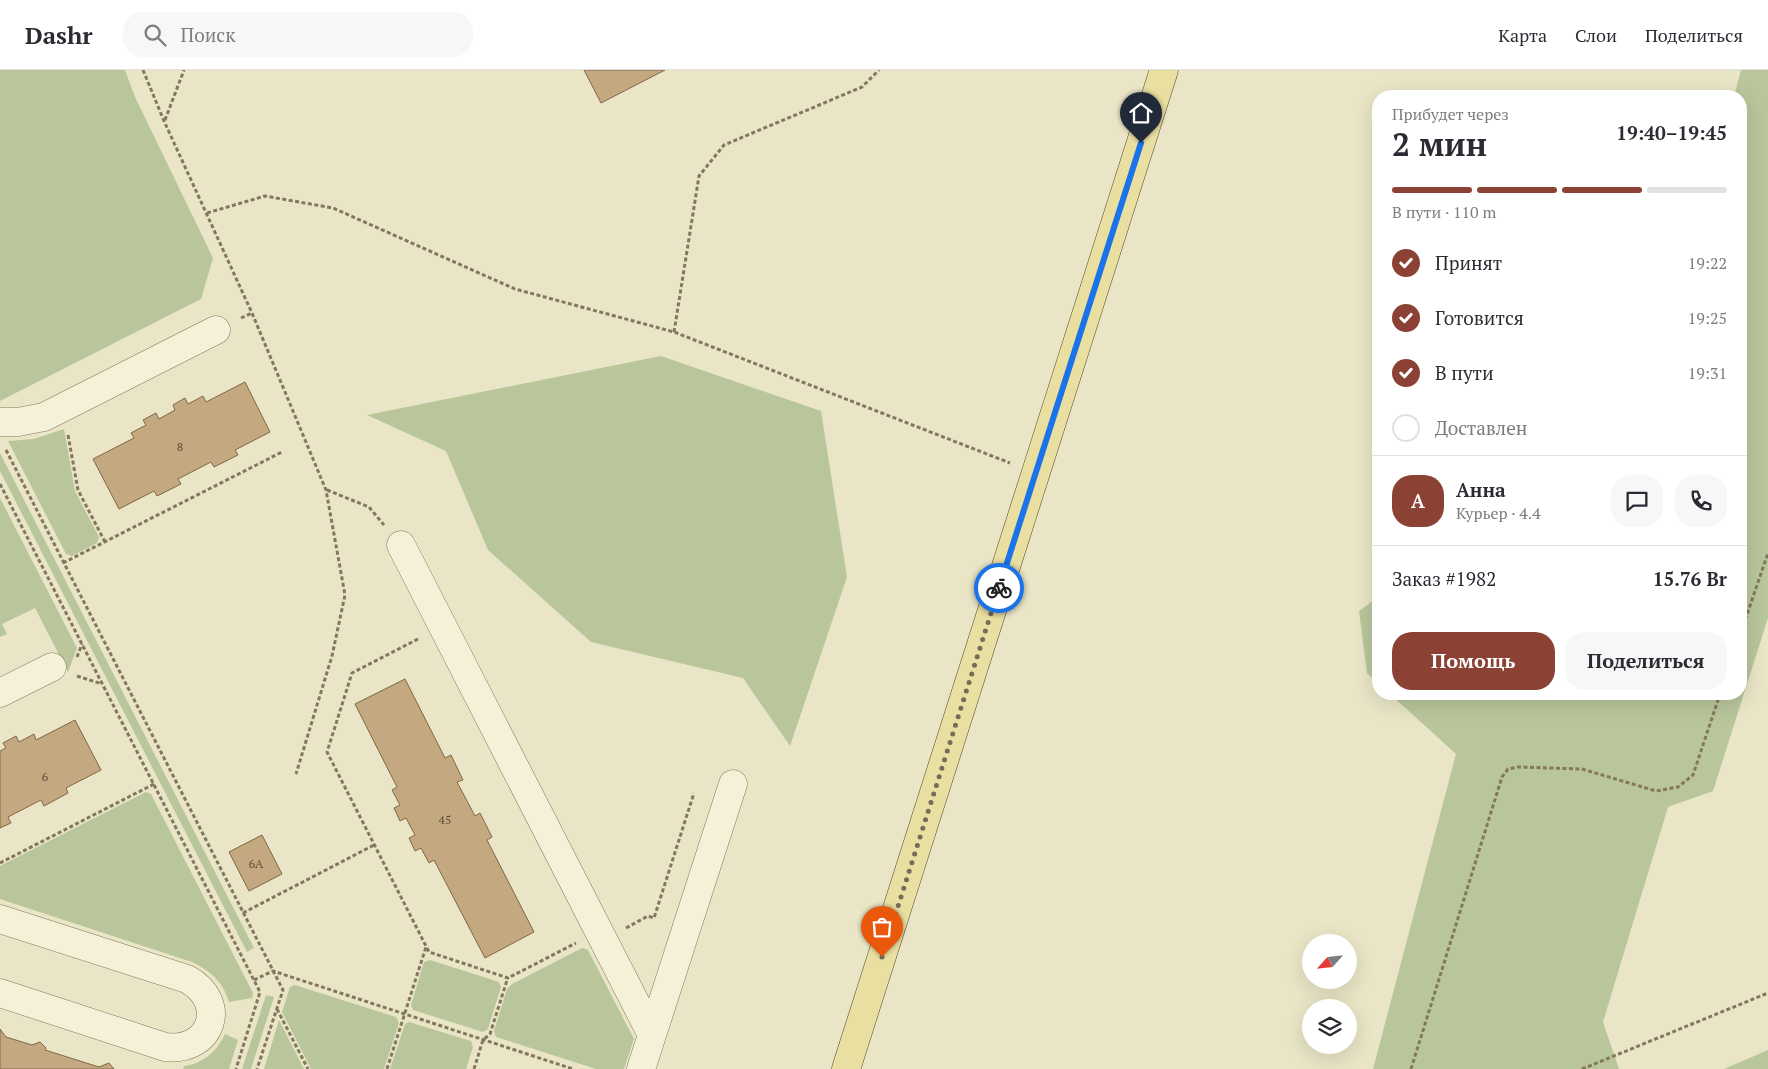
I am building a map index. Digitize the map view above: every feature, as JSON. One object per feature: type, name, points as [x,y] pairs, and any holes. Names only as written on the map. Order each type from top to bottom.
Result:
[{"type":"main road","points":[[846,1069],[1164,70]]},
{"type":"lane","points":[[2,435],[18,422],[44,417],[216,330]]},
{"type":"lane","points":[[401,545],[652,1035]]},
{"type":"lane","points":[[0,693],[62,670]]},
{"type":"lane","points":[[641,1069],[733,784]]},
{"type":"lane","points":[[0,919],[187,979],[198,985],[206,994],[211,1006],[211,1018],[207,1030],[200,1039],[190,1046],[178,1048],[165,1046],[0,993]]},
{"type":"path","points":[[143,70],[164,121],[252,313],[326,490],[345,595],[332,656],[296,774]]},
{"type":"path","points":[[164,121],[184,70]]},
{"type":"path","points":[[674,332],[699,176],[724,145],[862,87],[879,70]]},
{"type":"path","points":[[207,213],[265,196],[333,208],[515,289],[674,332],[1036,474]]},
{"type":"path","points":[[68,434],[78,490],[105,542]]},
{"type":"path","points":[[2,435],[64,563],[283,990],[257,1069]]},
{"type":"path","points":[[64,563],[282,452]]},
{"type":"path","points":[[0,484],[260,992],[236,1069]]},
{"type":"path","points":[[326,490],[368,507],[401,545]]},
{"type":"path","points":[[1747,614],[1768,553]]},
{"type":"path","points":[[443,626],[352,673],[327,752],[429,952],[508,977],[577,943]]},
{"type":"path","points":[[62,670],[102,684]]},
{"type":"path","points":[[1410,1069],[1502,777],[1508,769],[1518,767],[1582,769],[1656,791],[1678,787],[1693,775],[1718,700]]},
{"type":"path","points":[[0,863],[154,784]]},
{"type":"path","points":[[654,918],[694,793]]},
{"type":"path","points":[[242,912],[374,846]]},
{"type":"path","points":[[387,1069],[426,946]]},
{"type":"path","points":[[254,980],[273,971],[573,1069]]},
{"type":"path","points":[[474,1069],[483,1040],[490,1034],[508,977]]},
{"type":"path","points":[[1582,1069],[1768,993]]},
{"type":"path","points":[[277,1008],[308,1069]]},
{"type":"green space","points":[[0,70],[125,70],[135,97],[213,258],[201,299],[0,401]]},
{"type":"green space","points":[[1741,70],[1768,70],[1768,618],[1747,684],[1747,90],[1736,90]]},
{"type":"green space","points":[[661,356],[821,411],[847,577],[790,746],[743,678],[591,642],[488,550],[446,451],[367,415]]},
{"type":"green space","points":[[64,429],[75,491],[99,537],[97,543],[72,556],[66,554],[8,441],[34,439]]},
{"type":"green space","points":[[0,453],[254,948],[247,952],[0,471]]},
{"type":"green space","points":[[0,498],[77,648],[68,672],[35,608],[2,624],[7,634],[0,637]]},
{"type":"green space","points":[[1372,601],[1372,678],[1367,673],[1359,611]]},
{"type":"green space","points":[[1397,700],[1742,700],[1713,791],[1668,807],[1603,1022],[1619,1069],[1373,1069],[1456,754]]},
{"type":"green space","points":[[146,792],[151,794],[253,993],[252,998],[229,1002],[220,983],[205,969],[192,962],[0,899],[0,866]]},
{"type":"green space","points":[[582,948],[588,950],[634,1039],[624,1069],[596,1069],[496,1037],[494,1031],[507,989],[512,984]]},
{"type":"green space","points":[[430,960],[499,982],[501,987],[488,1029],[483,1032],[413,1010],[411,1005],[424,962]]},
{"type":"green space","points":[[295,985],[396,1017],[399,1023],[384,1069],[311,1069],[282,1012],[290,987]]},
{"type":"green space","points":[[266,995],[274,997],[251,1069],[242,1069]]},
{"type":"green space","points":[[279,1020],[304,1069],[264,1069]]},
{"type":"green space","points":[[409,1022],[471,1041],[473,1047],[466,1069],[390,1069],[405,1024]]},
{"type":"green space","points":[[225,1034],[238,1040],[229,1069],[183,1069],[184,1066],[197,1063],[209,1056]]},
{"type":"green space","points":[[1768,1050],[1768,1069],[1724,1069]]},
{"type":"building","points":[[584,70],[665,70],[601,103]]},
{"type":"building","points":[[245,382],[270,432],[235,450],[238,455],[214,467],[211,462],[178,479],[181,484],[157,496],[154,491],[119,509],[93,459],[134,438],[131,433],[146,425],[143,420],[156,413],[159,419],[175,410],[173,405],[185,398],[188,404],[203,396],[206,402]]},
{"type":"building","points":[[405,679],[445,758],[451,755],[463,780],[457,782],[475,816],[480,813],[492,837],[487,840],[534,932],[485,958],[434,860],[429,863],[421,848],[415,851],[409,838],[415,835],[406,818],[400,821],[394,808],[400,805],[392,790],[397,787],[355,704]]},
{"type":"building","points":[[75,720],[101,770],[66,788],[68,793],[44,806],[41,800],[8,817],[11,823],[0,828],[0,751],[6,748],[3,743],[16,736],[19,742],[34,734],[36,740]]},
{"type":"building","points":[[262,835],[282,874],[249,891],[229,852]]},
{"type":"building","points":[[0,1029],[6,1037],[32,1045],[40,1042],[46,1048],[45,1050],[99,1067],[109,1063],[114,1069],[0,1069]]},
{"type":"way so far","points":[[882,957],[999,588]]},
{"type":"route","points":[[999,588],[1141,143]]}]
